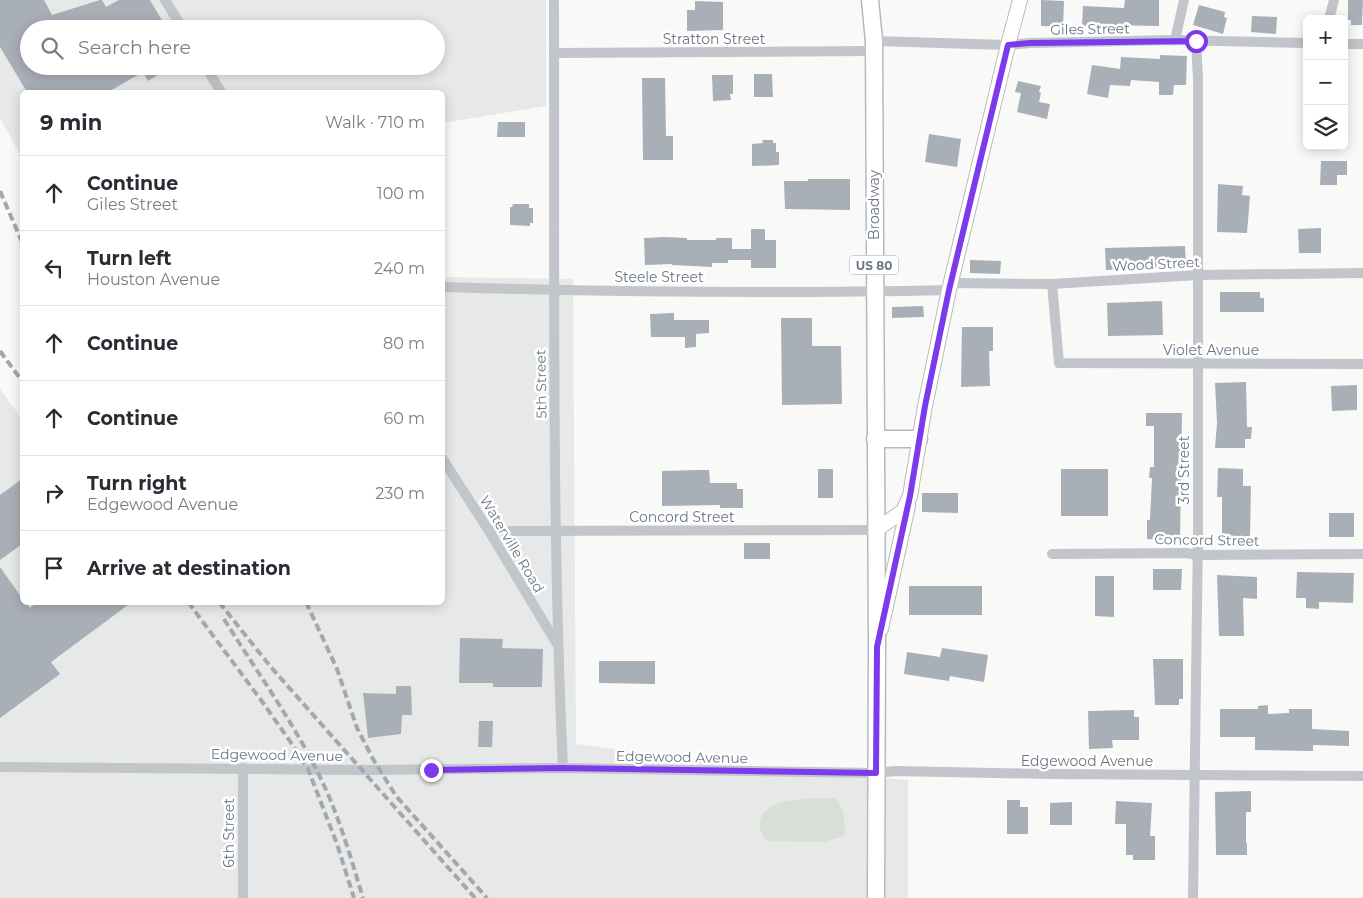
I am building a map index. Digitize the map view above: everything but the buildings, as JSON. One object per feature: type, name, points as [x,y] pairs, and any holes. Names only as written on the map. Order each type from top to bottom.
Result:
[{"type":"main road","name":"Broadway","points":[[870,0],[874,46],[876,530]]},
{"type":"main road","points":[[875,438],[919,439]]},
{"type":"main road","name":"US 80","points":[[876,530],[876,898]]},
{"type":"street","points":[[165,0],[177,20]]},
{"type":"street","name":"5th Street","points":[[554,0],[553,290],[557,645],[563,768]]},
{"type":"street","points":[[877,647],[910,496],[925,406],[950,287],[1020,0]]},
{"type":"street","points":[[1175,40],[1184,0]]},
{"type":"street","points":[[1330,15],[1334,0]]},
{"type":"street","name":"Giles Street","points":[[874,46],[1081,44],[1175,40],[1303,43]]},
{"type":"street","name":"3rd Street","points":[[1193,898],[1198,275],[1198,79],[1196,41]]},
{"type":"street","points":[[1348,44],[1363,44]]},
{"type":"street","name":"Stratton Street","points":[[554,54],[874,46]]},
{"type":"street","points":[[211,75],[220,90]]},
{"type":"street","name":"Wood Street","points":[[874,292],[1198,275],[1363,273]]},
{"type":"street","name":"Violet Avenue","points":[[1052,284],[1060,363],[1363,364]]},
{"type":"street","name":"Steele Street","points":[[445,287],[553,290],[874,292]]},
{"type":"street","name":"Waterville Road","points":[[445,463],[489,531],[557,645]]},
{"type":"street","points":[[876,530],[903,512],[910,496]]},
{"type":"street","name":"Concord Street","points":[[489,531],[876,530]]},
{"type":"street","name":"Concord Street","points":[[1052,554],[1363,554]]},
{"type":"street","name":"Edgewood Avenue","points":[[0,767],[363,770],[563,768],[876,773],[895,771],[1363,776]]},
{"type":"street","name":"6th Street","points":[[243,768],[243,898]]},
{"type":"shaded area","points":[[0,0],[546,0],[546,106],[445,123],[445,90],[20,90],[20,154],[0,118]]},
{"type":"shaded area","points":[[445,277],[573,279],[576,744],[761,768],[908,780],[908,898],[0,898],[0,389],[20,416],[20,605],[445,605]]},
{"type":"shaded area","points":[[834,798],[840,804],[844,815],[844,836],[824,842],[768,841],[764,838],[760,824],[763,815],[769,808],[789,800]]},
{"type":"railway","points":[[0,191],[20,237]]},
{"type":"railway","points":[[0,351],[20,378]]},
{"type":"railway","points":[[190,605],[261,700],[308,769],[337,844],[354,898]]},
{"type":"railway","points":[[221,605],[270,666],[475,898]]},
{"type":"railway","points":[[307,605],[337,669],[357,728],[373,759],[396,796],[487,898]]},
{"type":"railway","points":[[224,619],[284,712],[324,784],[337,816],[363,898]]},
{"type":"route","points":[[431,770],[563,768],[876,773],[877,647],[910,496],[925,406],[949,290],[1008,45],[1030,43],[1081,44],[1175,40],[1196,41]]}]
